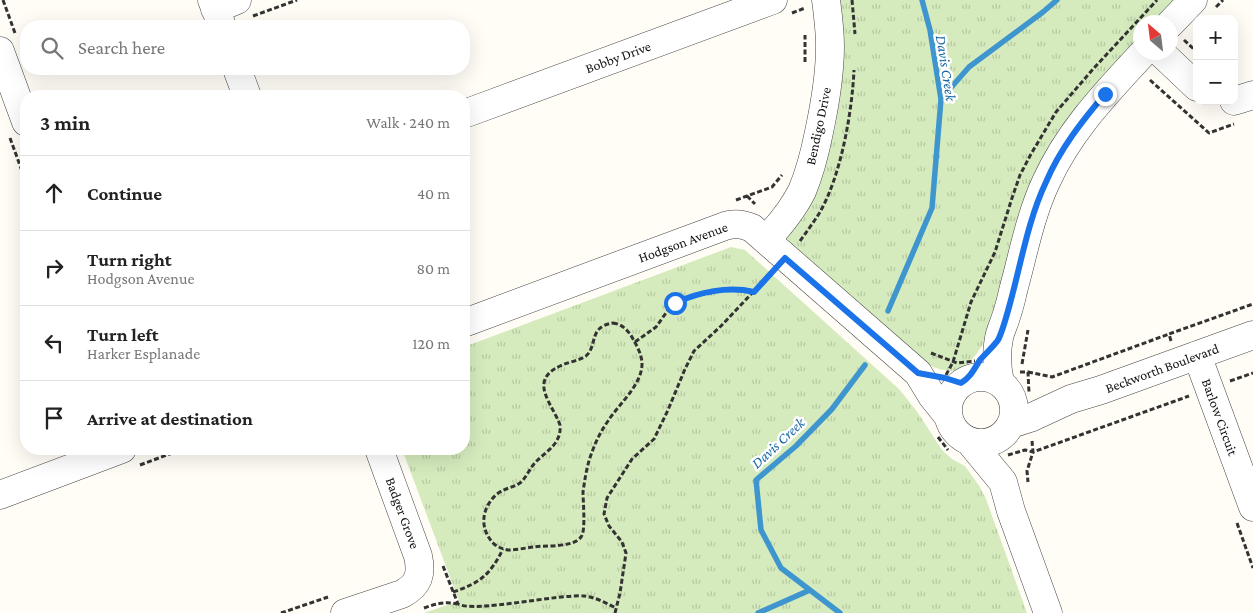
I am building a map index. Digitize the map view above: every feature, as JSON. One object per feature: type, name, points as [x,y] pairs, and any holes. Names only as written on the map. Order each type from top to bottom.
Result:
[{"type":"street","name":"Bobby Drive","points":[[470,112],[773,0]]},
{"type":"street","name":"Bendigo Drive","points":[[776,249],[788,214],[802,191],[817,144],[829,72],[830,45],[826,0]]},
{"type":"street","points":[[1181,29],[1193,0]]},
{"type":"street","points":[[0,51],[18,130]]},
{"type":"street","points":[[1048,613],[1011,511],[1003,482],[1008,455],[1008,429],[1013,406],[1010,382],[997,369],[999,338],[1037,204],[1056,161],[1070,137],[1105,94],[1151,60]]},
{"type":"street","points":[[1164,60],[1193,84]]},
{"type":"street","points":[[239,75],[245,90]]},
{"type":"street","points":[[1235,112],[1253,95]]},
{"type":"street","name":"Hodgson Avenue","points":[[470,321],[725,226],[733,224],[746,225],[752,228],[918,373],[932,396],[940,424],[963,439],[961,448]]},
{"type":"street","name":"Beckworth Boulevard","points":[[961,448],[998,439],[1008,429],[1071,399],[1253,335]]},
{"type":"street","points":[[940,424],[954,390],[965,381],[999,338]]},
{"type":"street","name":"Barlow Circuit","points":[[1197,355],[1253,507]]},
{"type":"street","points":[[918,373],[965,381]]},
{"type":"street","name":"Beckworth Boulevard","points":[[965,381],[983,377],[1010,382],[1071,399]]},
{"type":"street","points":[[961,448],[1003,482]]},
{"type":"street","points":[[0,495],[106,455]]},
{"type":"street","name":"Badger Grove","points":[[341,604],[402,594],[409,590],[418,579],[420,571],[418,556],[381,455]]},
{"type":"path","points":[[227,11],[297,0]]},
{"type":"path","points":[[802,0],[804,18]]},
{"type":"path","points":[[852,0],[855,40]]},
{"type":"path","points":[[804,63],[805,34]]},
{"type":"path","points":[[615,613],[626,553],[622,542],[609,526],[604,514],[607,498],[632,459],[654,438],[694,351],[754,292],[776,249],[799,243],[820,211],[837,169],[850,115],[854,66]]},
{"type":"path","points":[[1143,86],[1149,79],[1209,133],[1235,112]]},
{"type":"path","points":[[18,130],[20,143]]},
{"type":"path","points":[[728,203],[772,186],[784,174]]},
{"type":"path","points":[[635,342],[656,327],[671,306],[680,301],[723,290],[754,292]]},
{"type":"path","points":[[613,323],[621,326],[629,332],[635,342],[642,362],[641,372],[632,389],[603,428],[593,451],[584,484],[584,530],[581,537],[574,543],[562,545],[536,546],[513,550],[503,549],[493,543],[485,532],[483,521],[487,506],[497,494],[521,482],[537,461],[555,444],[561,430],[545,394],[543,384],[545,378],[555,368],[582,358],[589,353],[596,334],[604,326],[613,323]]},
{"type":"path","points":[[1010,382],[1029,325]]},
{"type":"path","points":[[1028,372],[1052,376],[1169,334]]},
{"type":"path","points":[[940,424],[947,449],[961,448]]},
{"type":"path","points":[[458,604],[453,592],[472,586],[485,576],[495,564],[503,549]]},
{"type":"path","points":[[417,611],[450,602],[462,607],[472,607],[584,596],[616,608]]},
{"type":"path","points":[[281,613],[341,604]]},
{"type":"green space","points":[[834,0],[1176,0],[1166,15],[1133,15],[1133,51],[1098,83],[1072,112],[1053,138],[989,334],[974,357],[967,364],[960,369],[952,371],[930,366],[916,359],[789,244],[787,237],[823,172],[835,128],[843,63]]},
{"type":"green space","points":[[731,247],[745,250],[900,390],[918,413],[942,450],[952,459],[965,466],[986,499],[1027,613],[424,613],[459,601],[404,455],[470,455],[470,345]]},
{"type":"waterway","name":"Davis Creek","points":[[888,311],[932,208],[941,99],[930,30],[922,0]]},
{"type":"waterway","points":[[941,99],[969,67],[1057,0]]},
{"type":"waterway","name":"Davis Creek","points":[[840,613],[781,568],[761,530],[756,480],[796,446],[832,409],[865,365]]},
{"type":"waterway","points":[[758,613],[810,590]]},
{"type":"route","points":[[675,303],[691,297],[723,290],[734,289],[754,292],[785,258],[918,373],[961,383],[968,379],[999,338],[1037,204],[1045,183],[1070,137],[1105,94]]}]
